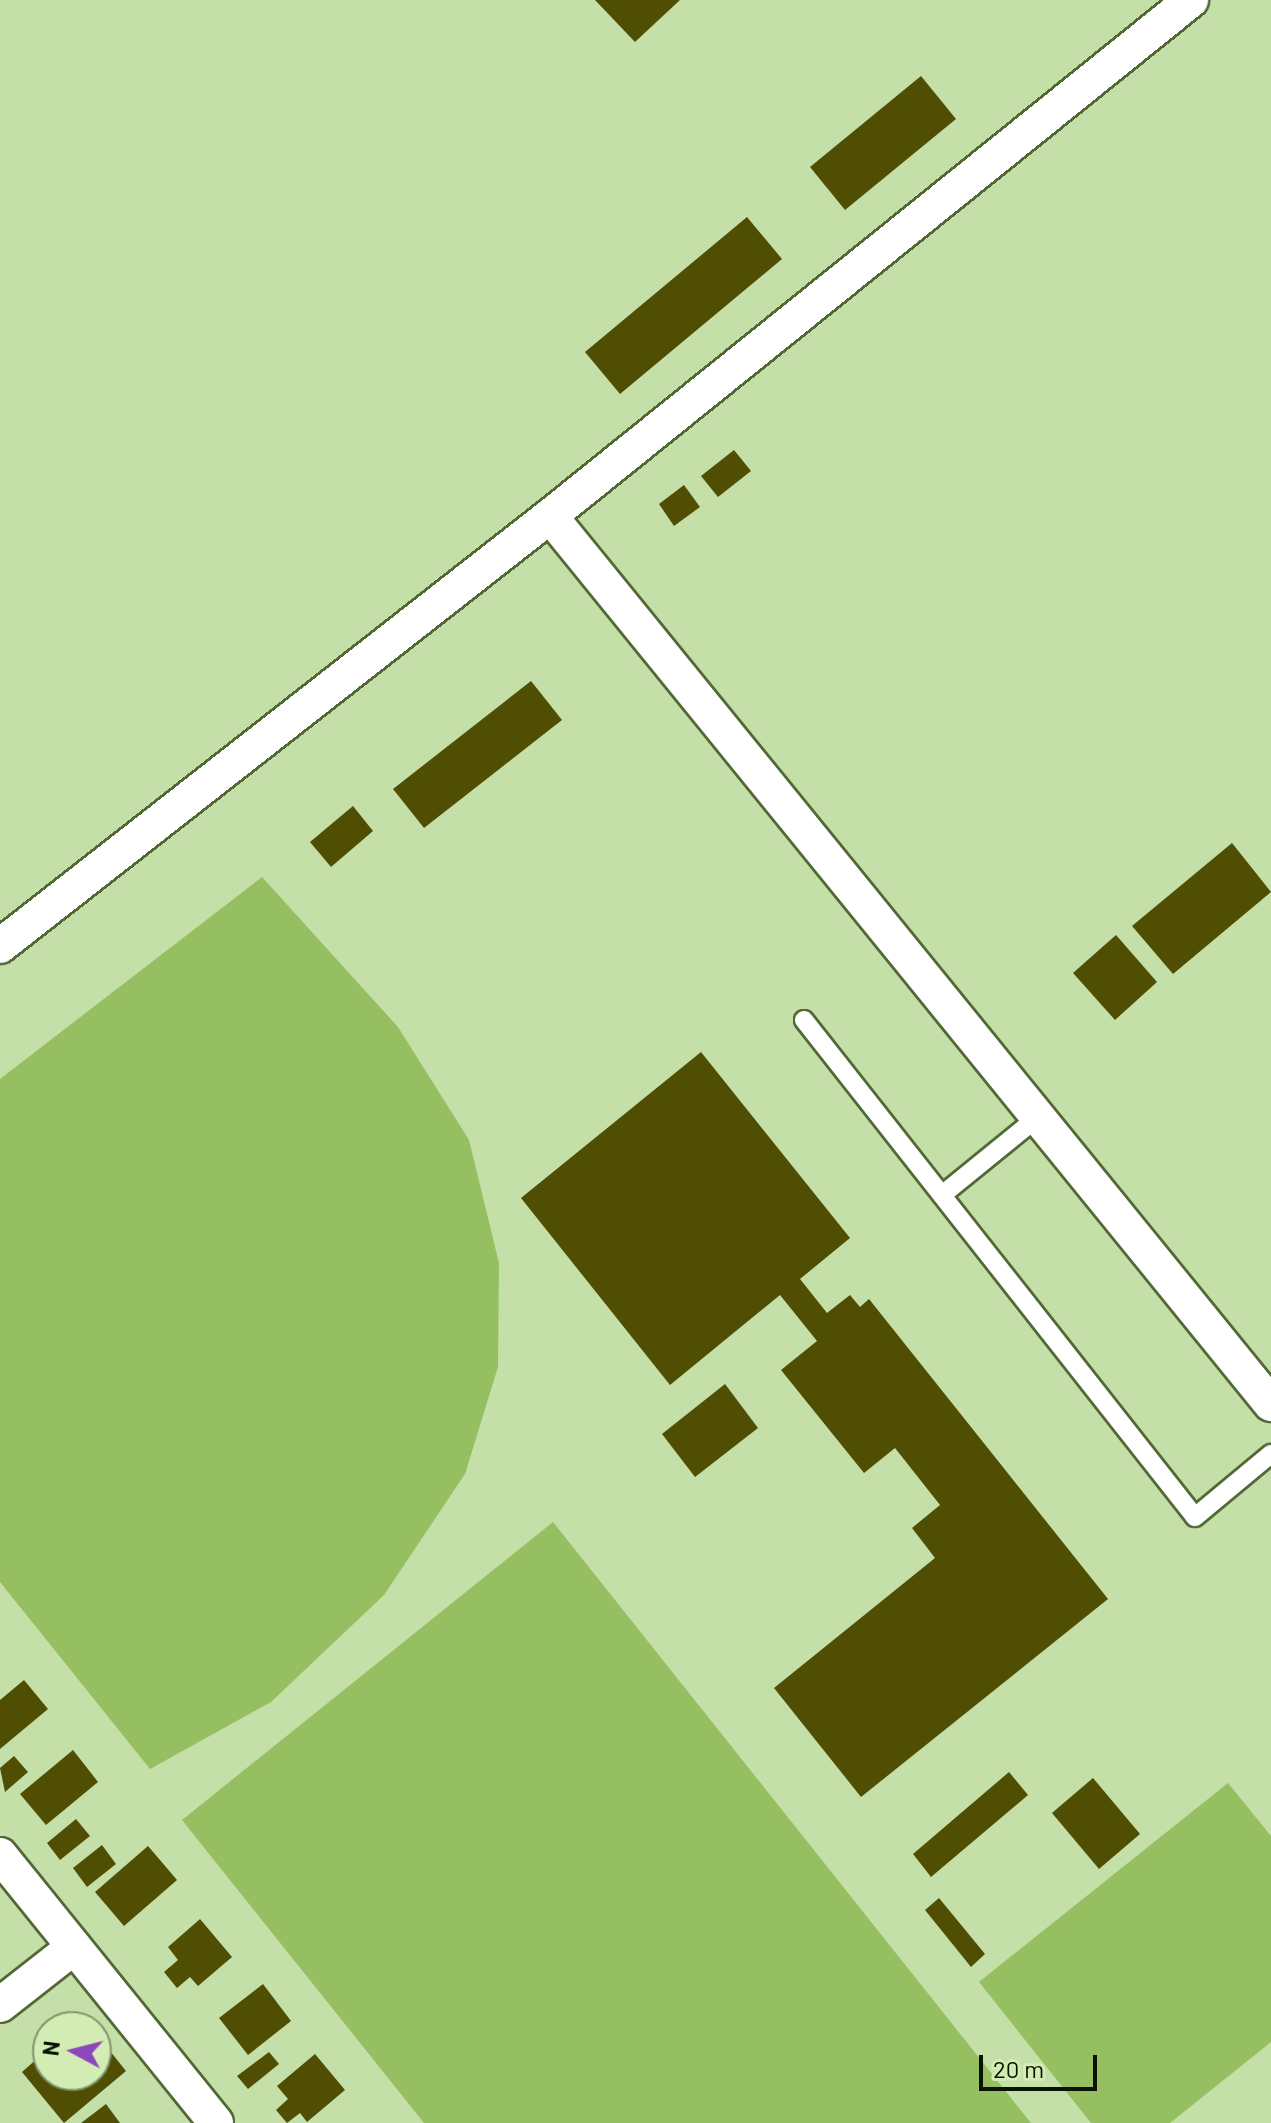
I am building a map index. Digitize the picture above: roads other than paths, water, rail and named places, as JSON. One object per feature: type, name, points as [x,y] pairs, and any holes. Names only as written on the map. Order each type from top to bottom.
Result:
[{"type":"street","points":[[0,946],[550,516],[1191,0]]},
{"type":"street","points":[[550,516],[1271,1404]]},
{"type":"street","points":[[0,1855],[216,2123]]},
{"type":"street","points":[[0,2005],[74,1947]]},
{"type":"lane","points":[[804,1020],[1195,1517],[1271,1454]]},
{"type":"lane","points":[[942,1195],[1038,1117]]}]
